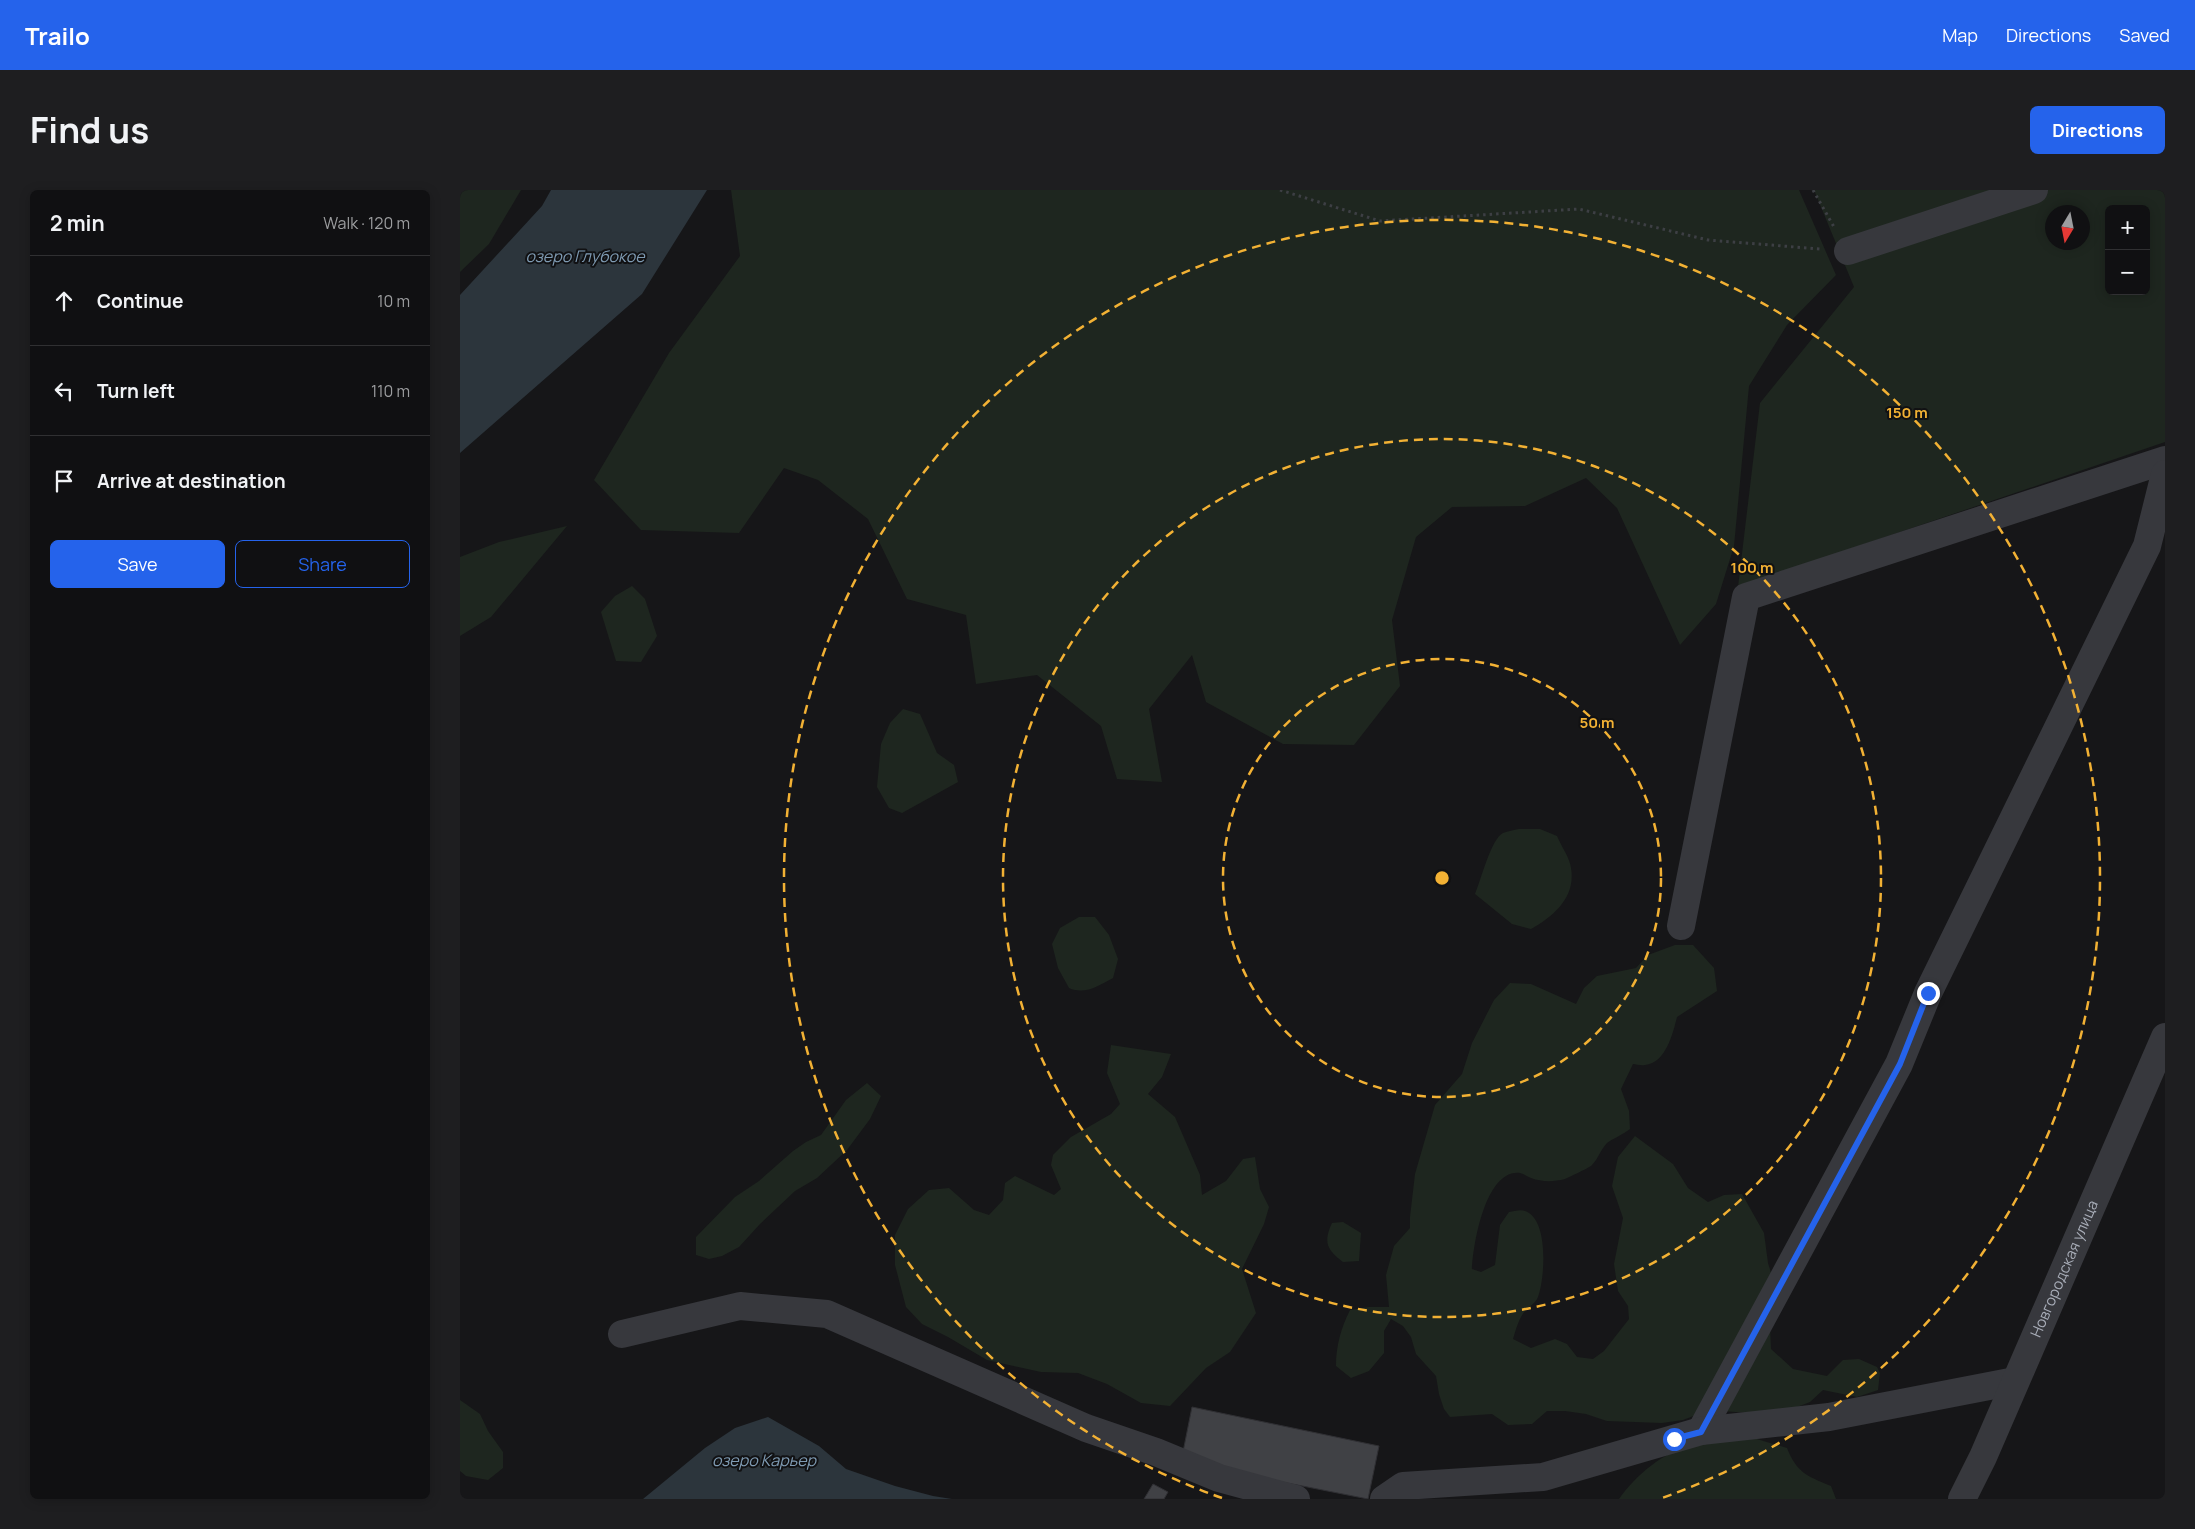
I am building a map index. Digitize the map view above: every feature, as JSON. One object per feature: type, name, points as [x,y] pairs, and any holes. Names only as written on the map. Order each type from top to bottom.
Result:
[{"type":"street","points":[[1848,251],[2034,190]]},
{"type":"street","points":[[1681,926],[1746,596],[2165,460]]},
{"type":"street","points":[[1701,1432],[1900,1064],[1928,993],[2147,546],[2165,474]]},
{"type":"street","name":"Новгородская улица","points":[[1962,1499],[2016,1381],[2165,1037]]},
{"type":"street","points":[[622,1334],[740,1306],[827,1314],[1086,1428],[1156,1452],[1219,1478],[1296,1499]]},
{"type":"street","points":[[1384,1499],[1403,1486],[1543,1477],[1701,1432],[1829,1417],[2016,1381]]},
{"type":"path","points":[[1280,190],[1380,221],[1579,208],[1708,240],[1848,251]]},
{"type":"path","points":[[1813,190],[1848,251]]},
{"type":"shaded area","points":[[460,190],[521,190],[489,244],[460,272]]},
{"type":"shaded area","points":[[731,190],[1799,190],[1836,275],[1787,325],[1749,386],[1734,546],[1716,604],[1680,645],[1617,508],[1586,478],[1525,506],[1452,507],[1416,537],[1392,620],[1400,686],[1354,745],[1283,744],[1206,702],[1192,655],[1149,709],[1162,782],[1117,779],[1101,726],[1037,675],[976,684],[966,615],[907,599],[868,519],[818,480],[784,468],[739,533],[641,530],[594,480],[669,353],[740,256]]},
{"type":"shaded area","points":[[1814,190],[2165,190],[2165,442],[1738,587],[1760,403],[1854,287]]},
{"type":"shaded area","points":[[567,526],[491,617],[460,636],[460,557],[499,542]]},
{"type":"shaded area","points":[[632,586],[645,599],[657,636],[641,662],[616,661],[601,612],[615,596]]},
{"type":"shaded area","points":[[903,709],[920,714],[937,753],[954,765],[958,782],[902,813],[889,808],[877,787],[881,744],[890,723]]},
{"type":"shaded area","points":[[1519,829],[1540,829],[1557,836],[1571,868],[1572,878],[1567,897],[1555,912],[1531,929],[1512,924],[1475,894],[1494,843],[1503,833]]},
{"type":"shaded area","points":[[1079,917],[1095,917],[1109,935],[1118,959],[1113,978],[1091,989],[1081,991],[1069,988],[1058,968],[1052,944],[1060,928]]},
{"type":"shaded area","points":[[1675,945],[1693,945],[1714,968],[1717,991],[1677,1017],[1667,1046],[1658,1059],[1645,1065],[1633,1064],[1621,1089],[1629,1111],[1630,1129],[1607,1143],[1592,1165],[1561,1180],[1539,1180],[1520,1173],[1508,1175],[1498,1183],[1483,1211],[1478,1227],[1472,1269],[1481,1272],[1495,1265],[1500,1225],[1509,1212],[1525,1211],[1533,1216],[1542,1237],[1542,1277],[1537,1299],[1523,1314],[1513,1339],[1531,1348],[1555,1339],[1567,1344],[1577,1357],[1593,1359],[1604,1351],[1629,1319],[1628,1306],[1618,1291],[1614,1264],[1623,1218],[1612,1186],[1618,1157],[1635,1136],[1673,1164],[1688,1188],[1708,1202],[1724,1195],[1742,1194],[1764,1233],[1768,1263],[1773,1279],[1770,1327],[1771,1349],[1793,1369],[1827,1376],[1843,1360],[1859,1359],[1877,1367],[1880,1373],[1878,1390],[1857,1397],[1823,1390],[1810,1402],[1787,1411],[1762,1414],[1709,1410],[1683,1420],[1662,1423],[1607,1421],[1586,1414],[1565,1411],[1547,1411],[1532,1424],[1508,1425],[1492,1414],[1450,1417],[1444,1409],[1436,1376],[1416,1354],[1411,1337],[1403,1326],[1391,1319],[1384,1331],[1384,1353],[1369,1371],[1351,1378],[1336,1366],[1338,1344],[1344,1324],[1350,1310],[1369,1307],[1389,1307],[1386,1275],[1394,1246],[1410,1228],[1415,1174],[1435,1105],[1462,1074],[1472,1043],[1494,1000],[1510,983],[1531,984],[1576,1004],[1584,988],[1597,976],[1636,968],[1648,955]]},
{"type":"shaded area","points":[[1111,1045],[1171,1054],[1162,1077],[1148,1094],[1175,1117],[1200,1175],[1202,1195],[1226,1181],[1243,1159],[1255,1157],[1260,1189],[1269,1207],[1264,1224],[1242,1269],[1256,1313],[1230,1352],[1206,1368],[1170,1406],[1141,1403],[1107,1384],[1078,1373],[1041,1372],[987,1360],[922,1324],[906,1307],[895,1265],[895,1235],[908,1209],[929,1190],[949,1188],[974,1210],[989,1215],[1003,1200],[1005,1183],[1015,1176],[1054,1195],[1061,1189],[1051,1165],[1053,1155],[1071,1137],[1111,1114],[1120,1104],[1107,1073]]},
{"type":"shaded area","points":[[867,1083],[881,1096],[870,1119],[847,1150],[817,1178],[795,1191],[739,1247],[722,1256],[709,1259],[696,1255],[696,1237],[735,1197],[759,1181],[793,1151],[821,1135],[846,1100]]},
{"type":"shaded area","points":[[1343,1222],[1361,1233],[1359,1261],[1343,1262],[1333,1254],[1328,1245],[1328,1235],[1332,1223]]},
{"type":"shaded area","points":[[460,1400],[480,1414],[488,1431],[503,1452],[503,1468],[488,1480],[466,1476],[460,1471]]},
{"type":"shaded area","points":[[1747,1436],[1787,1448],[1795,1463],[1804,1473],[1831,1486],[1836,1499],[1619,1499],[1642,1473],[1671,1453],[1699,1443]]},
{"type":"water","name":"озеро Глубокое","points":[[551,190],[707,190],[642,294],[460,453],[460,295],[542,206]]},
{"type":"water","name":"озеро Карьер","points":[[768,1417],[819,1446],[846,1469],[895,1486],[952,1499],[643,1499],[705,1448],[735,1428]]},
{"type":"building","points":[[1192,1407],[1379,1446],[1368,1499],[1181,1462]]},
{"type":"building","points":[[1153,1484],[1168,1492],[1164,1499],[1144,1499]]},
{"type":"route","points":[[1674,1439],[1701,1432],[1900,1064],[1928,993]]}]
